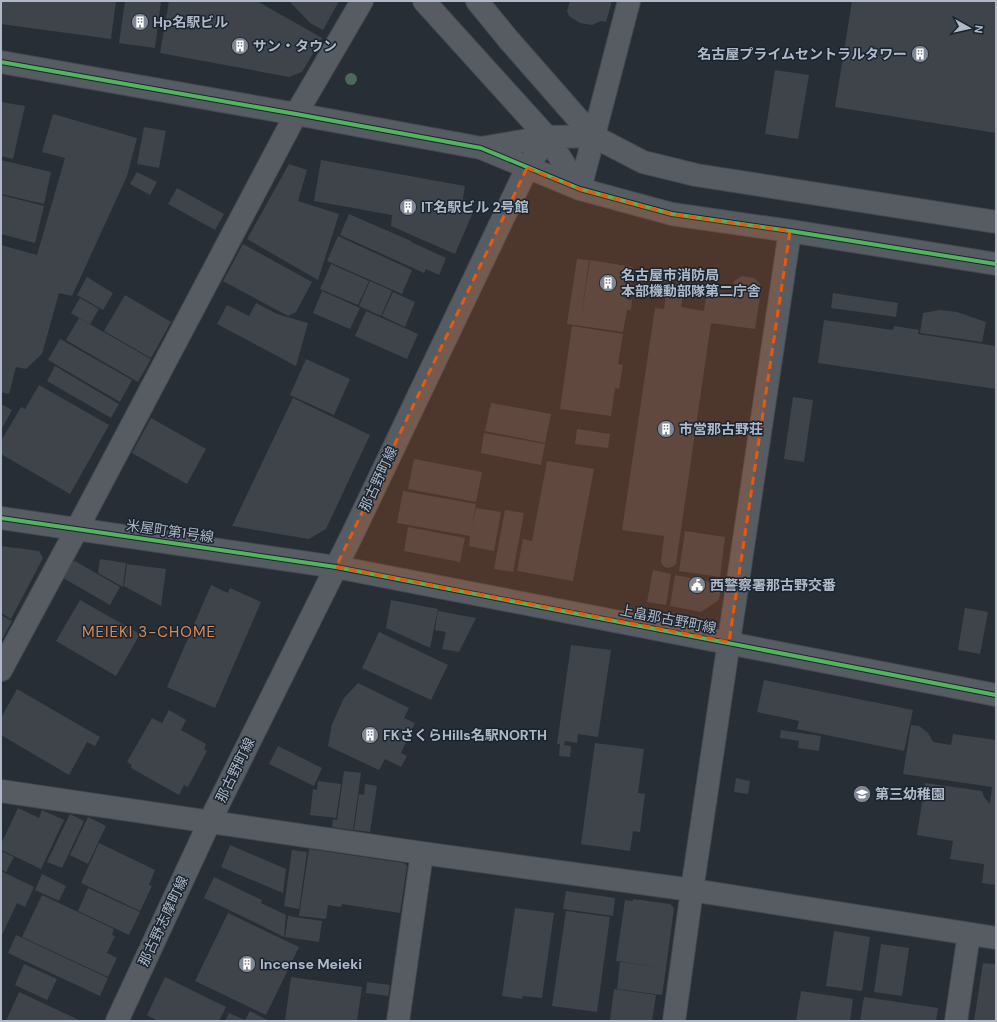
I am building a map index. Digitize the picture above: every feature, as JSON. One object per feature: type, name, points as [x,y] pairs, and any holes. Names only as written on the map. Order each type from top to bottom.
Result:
[{"type":"street","points":[[1,670],[296,114],[362,1]]},
{"type":"street","points":[[424,1],[547,137],[580,189]]},
{"type":"street","points":[[477,1],[508,39],[593,136],[643,162],[696,175],[996,222]]},
{"type":"street","points":[[580,189],[629,1]]},
{"type":"street","points":[[1,62],[481,148],[580,189],[672,214],[996,264]]},
{"type":"street","points":[[481,148],[547,137],[593,136]]},
{"type":"street","name":"那古野町線","points":[[210,821],[336,566],[527,168],[547,137]]},
{"type":"street","points":[[674,1021],[692,890],[790,231]]},
{"type":"street","name":"米屋町第1号線","points":[[1,518],[336,566]]},
{"type":"street","name":"上畠那古野町線","points":[[336,566],[996,695]]},
{"type":"street","points":[[1,791],[422,853],[692,890],[996,938]]},
{"type":"street","name":"那古野志摩町線","points":[[117,1021],[210,821]]},
{"type":"street","points":[[398,1021],[422,853]]},
{"type":"street","points":[[956,1021],[969,934]]},
{"type":"highlighted area","points":[[527,168],[580,189],[672,214],[790,231],[729,642],[336,567]]},
{"type":"building","points":[[1,1],[116,1],[111,39],[1,24]]},
{"type":"building","name":"Hp名駅ビル","points":[[125,1],[161,1],[155,48],[119,43]]},
{"type":"building","name":"サン・タウン","points":[[169,1],[257,1],[322,38],[302,72],[289,77],[160,53]]},
{"type":"building","points":[[289,1],[339,1],[323,30],[310,23]]},
{"type":"building","points":[[570,1],[612,1],[606,22],[601,21],[592,25],[580,23],[569,16],[567,11]]},
{"type":"building","name":"名古屋プライムセントラルタワー","points":[[852,1],[996,1],[996,133],[835,107]]},
{"type":"building","points":[[775,70],[809,75],[798,139],[765,134]]},
{"type":"building","points":[[1,102],[25,106],[13,159],[1,156]]},
{"type":"building","points":[[53,114],[137,138],[127,176],[72,296],[59,293],[42,354],[26,369],[16,367],[9,394],[1,392],[1,245],[37,255],[65,158],[42,152]]},
{"type":"building","points":[[144,127],[166,131],[159,168],[137,164]]},
{"type":"building","points":[[1,160],[51,172],[44,204],[1,194]]},
{"type":"building","name":"IT名駅ビル 2号館","points":[[321,160],[465,186],[462,204],[474,210],[455,254],[391,226],[392,215],[314,201]]},
{"type":"building","points":[[289,164],[307,170],[298,201],[339,214],[318,280],[247,239]]},
{"type":"building","points":[[137,172],[157,182],[150,195],[130,184]]},
{"type":"building","points":[[177,188],[224,214],[215,230],[168,204]]},
{"type":"building","points":[[1,195],[44,206],[35,243],[1,234]]},
{"type":"building","points":[[349,214],[446,258],[439,275],[426,269],[424,273],[340,235]]},
{"type":"building","points":[[338,236],[412,270],[402,294],[327,261]]},
{"type":"building","points":[[243,244],[312,282],[296,312],[288,316],[223,281]]},
{"type":"building","name":"名古屋市消防局 本部機動部隊第二庁舎","points":[[577,259],[589,260],[581,319],[590,260],[633,267],[628,300],[632,300],[631,310],[627,310],[623,332],[567,324]]},
{"type":"building","points":[[331,264],[369,281],[358,305],[320,289]]},
{"type":"building","name":"市営那古野荘","points":[[742,276],[754,278],[760,284],[757,297],[760,297],[755,329],[711,323],[676,564],[667,568],[662,565],[661,561],[664,536],[622,530],[655,308],[664,309],[667,287],[676,285],[684,289],[681,307],[704,311],[707,290],[732,294],[734,281]]},
{"type":"building","points":[[87,277],[113,293],[103,310],[77,295]]},
{"type":"building","points":[[370,281],[392,291],[381,316],[359,306]]},
{"type":"building","points":[[322,291],[360,308],[350,329],[313,313]]},
{"type":"building","points":[[393,292],[415,302],[405,327],[382,316]]},
{"type":"building","points":[[833,293],[898,303],[896,317],[831,308]]},
{"type":"building","points":[[125,295],[171,322],[151,358],[104,331]]},
{"type":"building","points":[[80,298],[99,309],[90,324],[71,313]]},
{"type":"building","points":[[256,303],[277,314],[308,323],[296,366],[217,324],[227,305],[249,316]]},
{"type":"building","points":[[940,310],[957,312],[986,322],[982,342],[920,333],[923,313]]},
{"type":"building","points":[[366,311],[418,334],[407,359],[355,336]]},
{"type":"building","points":[[79,318],[151,359],[138,382],[66,340]]},
{"type":"building","points":[[824,320],[893,330],[894,326],[919,330],[918,334],[996,346],[996,389],[818,363]]},
{"type":"building","points":[[572,326],[623,334],[618,364],[623,365],[619,389],[615,388],[611,416],[560,409]]},
{"type":"building","points":[[60,339],[132,380],[120,402],[48,360]]},
{"type":"building","points":[[306,359],[350,379],[334,415],[290,395]]},
{"type":"building","points":[[55,366],[119,404],[111,418],[47,381]]},
{"type":"building","points":[[39,385],[109,425],[70,494],[1,454],[1,441],[21,407],[25,409]]},
{"type":"building","points":[[793,397],[813,400],[804,462],[784,459]]},
{"type":"building","points":[[293,398],[370,435],[326,529],[309,539],[232,526]]},
{"type":"building","points":[[491,403],[551,414],[545,443],[485,431]]},
{"type":"building","points":[[1,404],[12,410],[1,430]]},
{"type":"building","points":[[151,418],[206,449],[187,484],[132,453]]},
{"type":"building","points":[[577,429],[610,434],[608,448],[575,444]]},
{"type":"building","points":[[484,433],[545,444],[541,465],[481,453]]},
{"type":"building","points":[[414,459],[482,472],[476,502],[408,489]]},
{"type":"building","points":[[547,461],[594,469],[573,581],[517,571],[523,539],[532,541]]},
{"type":"building","points":[[403,491],[476,504],[472,525],[476,508],[501,512],[494,551],[469,546],[470,536],[397,523]]},
{"type":"building","points":[[505,510],[524,513],[513,572],[494,569]]},
{"type":"building","points":[[408,527],[465,538],[460,562],[404,551]]},
{"type":"building","points":[[685,531],[725,537],[720,577],[679,571]]},
{"type":"building","points":[[1,546],[39,551],[43,558],[11,619],[1,613]]},
{"type":"building","points":[[100,559],[126,563],[123,587],[98,573]]},
{"type":"building","points":[[75,561],[120,587],[110,605],[63,578],[71,563]]},
{"type":"building","points":[[127,564],[166,569],[161,606],[124,586]]},
{"type":"building","points":[[653,570],[671,574],[666,605],[647,602]]},
{"type":"building","points":[[675,575],[722,584],[719,600],[701,612],[670,606]]},
{"type":"building","points":[[211,585],[228,593],[230,588],[261,602],[215,708],[167,687]]},
{"type":"building","points":[[80,600],[140,634],[116,676],[56,641]]},
{"type":"building","points":[[391,600],[438,609],[430,648],[386,628]]},
{"type":"building","points":[[965,608],[988,612],[980,654],[958,650]]},
{"type":"building","points":[[438,611],[476,618],[459,652],[442,649],[446,632],[435,630]]},
{"type":"building","points":[[1,615],[12,621],[1,641]]},
{"type":"building","points":[[379,632],[448,665],[431,700],[362,668]]},
{"type":"building","points":[[571,645],[611,650],[598,737],[578,734],[577,743],[565,741],[564,745],[571,746],[570,757],[559,756],[560,744],[557,744]]},
{"type":"building","points":[[764,680],[913,710],[904,751],[797,729],[799,721],[757,712]]},
{"type":"building","name":"FKさくらHills名駅NORTH","points":[[358,683],[409,708],[404,718],[415,723],[401,753],[407,756],[401,767],[385,759],[379,770],[328,746],[332,724],[344,698]]},
{"type":"building","points":[[17,689],[100,737],[95,746],[87,742],[69,775],[1,735],[1,718]]},
{"type":"building","points":[[169,710],[186,720],[181,730],[206,744],[204,749],[207,751],[188,787],[184,785],[179,795],[131,768],[132,765],[127,762],[152,718],[162,723]]},
{"type":"building","points":[[911,725],[919,726],[923,729],[928,733],[933,742],[951,745],[953,734],[996,740],[996,885],[982,883],[984,864],[950,859],[953,841],[917,835],[925,783],[982,791],[984,797],[990,804],[992,787],[903,774]]},
{"type":"building","points":[[781,730],[821,736],[819,751],[798,748],[799,741],[780,738]]},
{"type":"building","points":[[595,743],[644,749],[638,793],[645,794],[640,832],[633,831],[630,851],[581,844]]},
{"type":"building","points":[[278,746],[322,768],[314,786],[269,764]]},
{"type":"building","points":[[344,771],[361,773],[353,830],[332,827],[333,819],[337,820]]},
{"type":"building","points":[[736,778],[750,781],[748,794],[734,792]]},
{"type":"building","points":[[318,781],[341,784],[336,818],[310,815],[313,789],[317,790]]},
{"type":"building","points":[[365,784],[377,786],[370,832],[354,830],[359,794],[364,795]]},
{"type":"building","points":[[18,808],[39,818],[42,810],[64,820],[41,869],[1,850],[1,844]]},
{"type":"building","points":[[70,814],[84,821],[62,868],[47,862]]},
{"type":"building","points":[[88,817],[106,826],[88,864],[70,855]]},
{"type":"building","points":[[99,843],[155,870],[149,885],[152,886],[140,911],[81,883]]},
{"type":"building","points":[[230,845],[286,869],[283,893],[221,867]]},
{"type":"building","points":[[309,849],[404,863],[407,866],[400,913],[342,904],[341,907],[328,905],[326,919],[299,916]]},
{"type":"building","points":[[292,850],[307,852],[299,909],[284,906]]},
{"type":"building","points":[[1,851],[14,857],[6,872],[1,870]]},
{"type":"building","points":[[1,871],[34,887],[25,907],[17,903],[1,937]]},
{"type":"building","points":[[42,874],[66,886],[59,901],[35,890]]},
{"type":"building","points":[[214,877],[262,900],[261,903],[286,915],[284,937],[204,898]]},
{"type":"building","points":[[88,888],[140,912],[129,935],[78,911]]},
{"type":"building","points":[[566,891],[615,898],[613,916],[563,909]]},
{"type":"building","points":[[42,895],[114,929],[112,935],[115,936],[107,953],[117,958],[108,977],[22,937]]},
{"type":"building","points":[[633,899],[670,904],[674,908],[666,968],[616,961],[625,900],[633,901]]},
{"type":"building","points":[[515,908],[554,913],[542,998],[523,996],[522,999],[502,996]]},
{"type":"building","points":[[566,911],[610,917],[597,1012],[552,1006]]},
{"type":"building","name":"Incense Meieki","points":[[228,913],[299,947],[266,1015],[195,981]]},
{"type":"building","points":[[288,916],[322,921],[319,942],[285,937]]},
{"type":"building","points":[[834,931],[870,937],[862,991],[826,986]]},
{"type":"building","points":[[16,935],[108,978],[100,996],[8,953]]},
{"type":"building","points":[[881,944],[909,948],[902,996],[874,992]]},
{"type":"building","points":[[620,962],[666,968],[662,995],[617,989]]},
{"type":"building","points":[[983,963],[996,964],[996,1021],[974,1021]]},
{"type":"building","points":[[24,964],[57,979],[47,1000],[15,985]]},
{"type":"building","points":[[165,977],[226,1007],[219,1021],[158,1021],[147,1015]]},
{"type":"building","points":[[291,977],[362,987],[357,1021],[285,1021]]},
{"type":"building","points":[[367,982],[390,985],[388,996],[366,993]]},
{"type":"building","points":[[614,989],[656,995],[652,1021],[610,1020]]},
{"type":"building","points":[[801,991],[853,999],[850,1021],[796,1021]]},
{"type":"building","points":[[19,992],[81,1021],[6,1021]]},
{"type":"building","points":[[864,997],[938,1008],[936,1021],[860,1021]]},
{"type":"building","points":[[250,1011],[267,1021],[225,1021],[229,1013],[245,1020]]},
{"type":"cycle path","points":[[1,62],[481,148],[580,189],[672,214],[996,264]]},
{"type":"cycle path","points":[[1,518],[336,567],[996,695]]},
{"type":"place","name":"Hp名駅ビル","points":[[140,22]]},
{"type":"place","name":"サン・タウン","points":[[240,46]]},
{"type":"place","name":"名古屋プライムセントラルタワー","points":[[920,54]]},
{"type":"place","name":"IT名駅ビル 2号館","points":[[408,207]]},
{"type":"place","name":"名古屋市消防局 本部機動部隊第二庁舎","points":[[608,283]]},
{"type":"place","name":"市営那古野荘","points":[[666,429]]},
{"type":"place","name":"西警察署那古野交番","points":[[697,585]]},
{"type":"place","name":"FKさくらHills名駅NORTH","points":[[370,735]]},
{"type":"place","name":"第三幼稚園","points":[[862,794]]},
{"type":"place","name":"Incense Meieki","points":[[247,964]]},
{"type":"district","name":"MEIEKI 3-CHOME","points":[[149,632]]}]
